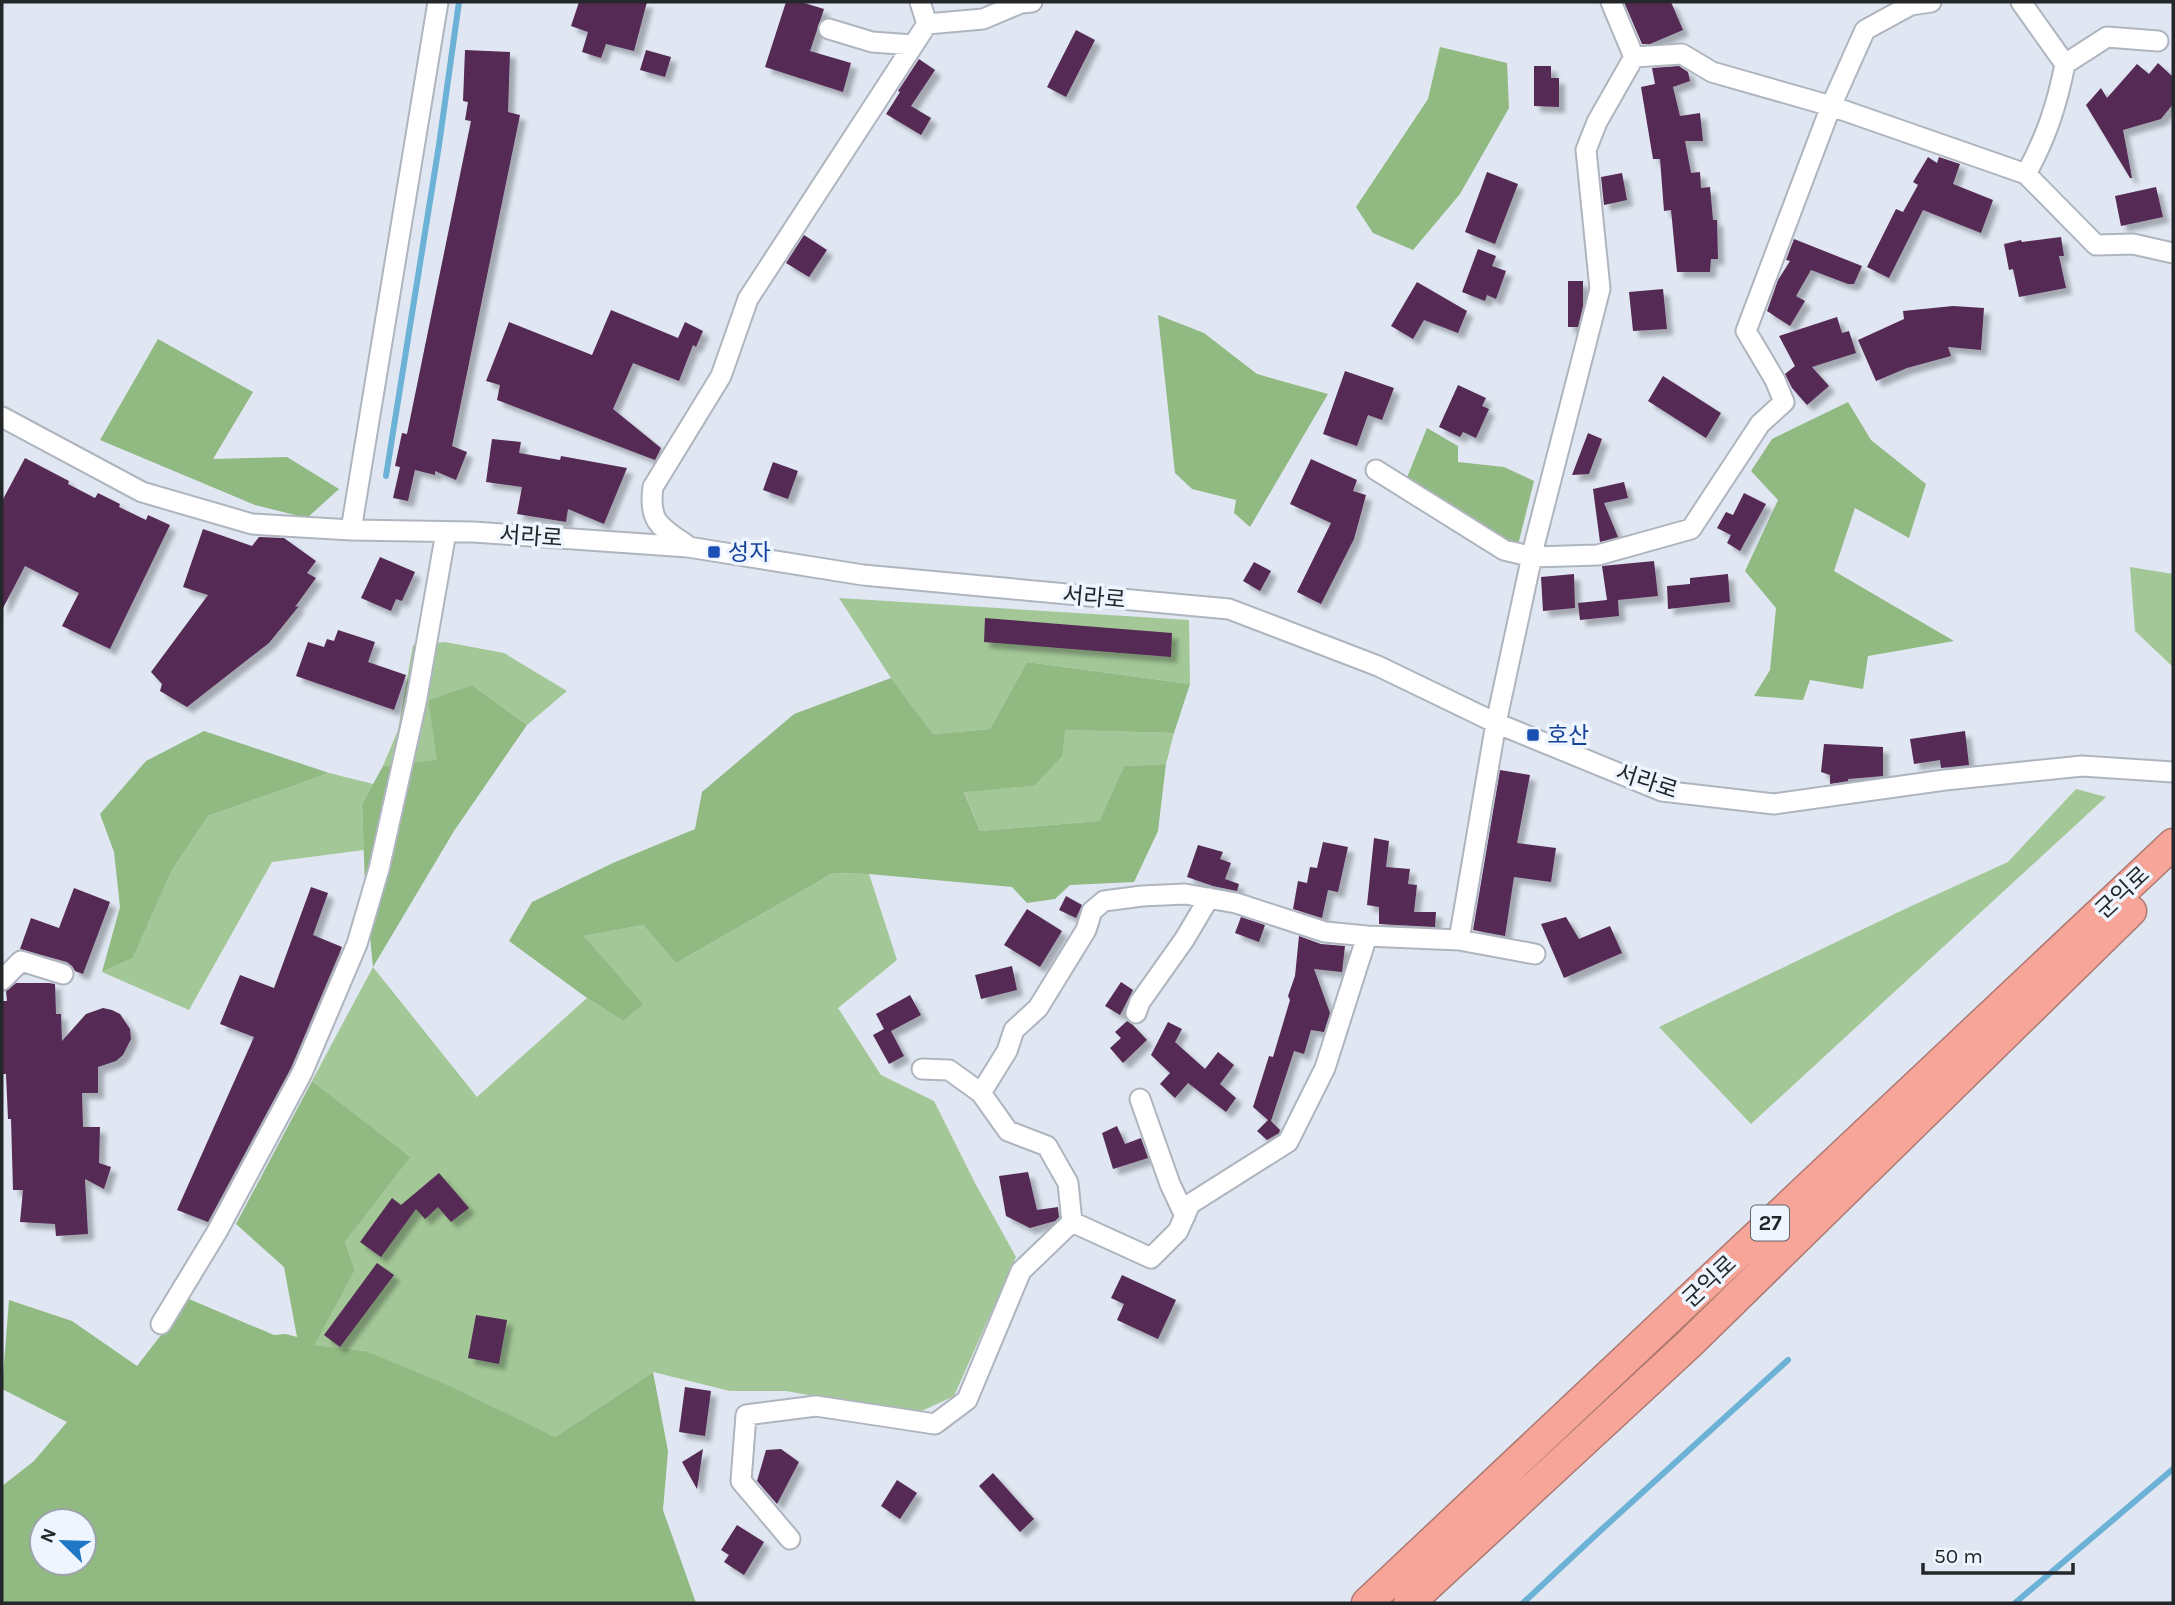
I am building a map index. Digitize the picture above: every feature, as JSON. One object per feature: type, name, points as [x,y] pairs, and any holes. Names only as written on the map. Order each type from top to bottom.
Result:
[{"type":"highway","name":"군익로","points":[[1367,1603],[2173,844]]},
{"type":"highway","name":"군익로","points":[[1409,1603],[1689,1344],[2173,870]]},
{"type":"street","points":[[351,530],[438,2]]},
{"type":"street","points":[[920,2],[927,24]]},
{"type":"street","points":[[927,24],[983,19],[1021,3],[1032,2]]},
{"type":"street","points":[[1611,2],[1634,57]]},
{"type":"street","points":[[1376,470],[1504,550],[1532,557],[1598,555],[1691,529],[1760,424],[1784,402],[1775,380],[1746,331],[1831,106],[1865,30],[1911,5],[1931,2]]},
{"type":"street","points":[[2021,2],[2065,64]]},
{"type":"street","points":[[688,547],[660,527],[650,506],[653,487],[720,376],[748,299],[927,24]]},
{"type":"street","points":[[829,29],[872,42],[913,45]]},
{"type":"street","points":[[2026,174],[2041,147],[2057,103],[2065,64],[2106,37],[2158,41]]},
{"type":"street","points":[[1634,57],[1682,54],[1712,72],[1831,106],[2026,174],[2096,245],[2133,244],[2173,253]]},
{"type":"street","points":[[1459,940],[1496,723],[1532,557],[1600,289],[1586,150],[1597,122],[1634,57]]},
{"type":"street","name":"서라로","points":[[2,417],[142,492],[252,524],[446,532],[688,547],[863,575],[1229,609],[1378,666],[1496,723],[1662,791],[1774,804],[1945,779],[2082,766],[2173,772]]},
{"type":"street","points":[[162,1324],[218,1230],[302,1073],[357,944],[379,869],[416,703],[446,532]]},
{"type":"street","points":[[981,1093],[1007,1051],[1014,1030],[1038,1008],[1086,930],[1092,911],[1104,901],[1185,894],[1236,903],[1325,932],[1459,940],[1535,954]]},
{"type":"street","points":[[1136,1013],[1140,1002],[1184,940],[1209,898]]},
{"type":"street","points":[[1072,1222],[1151,1258],[1178,1231],[1190,1204],[1288,1142],[1325,1068],[1367,936]]},
{"type":"street","points":[[2,980],[20,961],[63,974]]},
{"type":"street","points":[[922,1069],[949,1070],[981,1093],[1009,1131],[1047,1146],[1068,1183],[1072,1222]]},
{"type":"street","points":[[1140,1099],[1170,1184],[1185,1216]]},
{"type":"street","points":[[790,1539],[741,1481],[746,1415],[816,1406],[935,1424],[967,1400],[1021,1271],[1072,1222]]},
{"type":"green space","points":[[1440,47],[1507,63],[1509,108],[1460,194],[1413,250],[1373,233],[1356,207],[1428,99]]},
{"type":"green space","points":[[1158,315],[1204,333],[1257,374],[1328,394],[1250,527],[1234,513],[1236,500],[1192,489],[1175,473]]},
{"type":"green space","points":[[158,339],[253,392],[213,459],[287,457],[339,489],[307,518],[255,505],[100,440]]},
{"type":"green space","points":[[1848,402],[1871,440],[1926,484],[1909,538],[1855,508],[1834,571],[1954,641],[1868,656],[1863,689],[1810,680],[1803,700],[1754,696],[1770,670],[1776,608],[1745,571],[1778,500],[1751,471],[1772,439]]},
{"type":"green space","points":[[1427,428],[1458,446],[1458,462],[1504,467],[1534,481],[1515,557],[1404,485]]},
{"type":"green space","points":[[2130,567],[2173,574],[2173,667],[2135,631]]},
{"type":"green space","points":[[839,598],[1189,620],[1190,684],[1027,662],[990,729],[933,734],[891,678]]},
{"type":"green space","points":[[445,642],[504,653],[567,691],[527,725],[472,685],[428,700],[438,761],[383,766],[398,730],[413,645]]},
{"type":"green space","points":[[1027,662],[1190,684],[1174,733],[1065,730],[1062,756],[1034,786],[964,792],[980,831],[1099,821],[1124,766],[1166,764],[1158,831],[1134,882],[1070,885],[1055,899],[1027,903],[1012,887],[833,873],[676,963],[643,925],[584,936],[643,1004],[623,1021],[509,941],[532,902],[613,863],[695,829],[702,792],[794,714],[891,678],[933,734],[990,729]]},
{"type":"green space","points":[[472,685],[527,725],[454,831],[373,967],[365,885],[362,804],[383,766],[437,760],[428,700]]},
{"type":"green space","points":[[1065,730],[1174,733],[1166,764],[1124,766],[1099,821],[980,831],[964,791],[1034,786]]},
{"type":"green space","points":[[204,731],[329,773],[208,816],[172,870],[133,958],[102,972],[120,907],[114,852],[100,814],[146,761]]},
{"type":"green space","points":[[329,773],[373,784],[362,804],[364,850],[272,862],[189,1010],[102,972],[133,958],[172,870],[208,816]]},
{"type":"green space","points":[[2076,789],[2106,797],[1751,1124],[1659,1027],[2008,862]]},
{"type":"green space","points":[[833,873],[869,874],[897,960],[838,1008],[881,1075],[934,1101],[1016,1257],[954,1396],[915,1414],[786,1391],[730,1391],[653,1372],[555,1437],[366,1351],[313,1345],[355,1270],[345,1242],[409,1157],[312,1081],[373,967],[477,1097],[587,998],[623,1021],[642,1004],[584,936],[643,925],[676,963]]},
{"type":"green space","points":[[312,1081],[410,1157],[345,1242],[355,1270],[314,1345],[366,1351],[447,1385],[555,1437],[653,1372],[668,1451],[663,1510],[696,1603],[2,1603],[2,1486],[34,1461],[67,1422],[2,1389],[9,1300],[72,1321],[137,1366],[189,1299],[274,1335],[297,1337],[284,1267],[236,1224]]},
{"type":"building","points":[[579,2],[647,2],[634,51],[606,44],[601,58],[582,52],[588,32],[571,26]]},
{"type":"building","points":[[786,2],[801,2],[824,9],[810,51],[851,63],[843,92],[765,67]]},
{"type":"building","points":[[1624,2],[1671,2],[1683,30],[1650,44],[1642,44]]},
{"type":"building","points":[[1076,30],[1095,40],[1066,97],[1047,87]]},
{"type":"building","points":[[465,50],[510,52],[508,112],[520,115],[452,446],[467,452],[456,480],[435,471],[435,475],[415,470],[408,501],[393,498],[400,467],[395,466],[402,433],[407,434],[471,121],[465,120],[468,102],[463,101]]},
{"type":"building","points":[[646,50],[671,57],[665,77],[640,70]]},
{"type":"building","points":[[919,59],[935,70],[911,106],[931,118],[921,135],[886,114]]},
{"type":"building","points":[[2158,63],[2173,77],[2173,104],[2161,119],[2123,130],[2130,178],[2086,105],[2101,88],[2107,98],[2137,64],[2149,74]]},
{"type":"building","points":[[1534,66],[1551,66],[1551,78],[1559,78],[1559,107],[1534,106]]},
{"type":"building","points":[[1679,66],[1688,72],[1690,81],[1673,87],[1680,116],[1700,113],[1703,141],[1685,141],[1691,173],[1700,172],[1701,188],[1710,187],[1713,220],[1717,220],[1718,259],[1711,259],[1710,272],[1677,272],[1671,210],[1664,211],[1660,159],[1653,159],[1641,87],[1655,84],[1652,68]]},
{"type":"building","points":[[1928,157],[1937,163],[1939,157],[1960,164],[1953,184],[1993,200],[1981,233],[1923,210],[1889,278],[1867,267],[1896,209],[1903,212],[1918,185],[1913,182]]},
{"type":"building","points":[[1487,172],[1518,184],[1495,244],[1465,232]]},
{"type":"building","points":[[1622,173],[1627,200],[1604,205],[1601,177]]},
{"type":"building","points":[[2156,187],[2163,217],[2121,226],[2115,196]]},
{"type":"building","points":[[804,235],[827,250],[809,277],[786,263]]},
{"type":"building","points":[[2061,237],[2064,256],[2059,256],[2066,288],[2019,297],[2013,269],[2009,270],[2004,244]]},
{"type":"building","points":[[1794,239],[1862,266],[1854,284],[1811,270],[1796,296],[1805,301],[1790,326],[1767,311],[1778,280],[1790,261],[1786,260]]},
{"type":"building","points":[[1478,249],[1496,256],[1492,266],[1506,271],[1496,299],[1487,295],[1485,301],[1462,292]]},
{"type":"building","points":[[1568,281],[1583,281],[1583,306],[1578,327],[1568,327]]},
{"type":"building","points":[[1417,282],[1467,311],[1458,333],[1424,320],[1413,339],[1391,326]]},
{"type":"building","points":[[1663,289],[1667,329],[1633,331],[1629,292]]},
{"type":"building","points":[[1953,306],[1984,308],[1981,350],[1948,347],[1951,356],[1907,368],[1876,381],[1858,340],[1904,319],[1903,311]]},
{"type":"building","points":[[611,310],[678,338],[685,322],[703,331],[696,347],[693,345],[679,381],[633,363],[613,409],[661,448],[655,460],[497,400],[500,385],[486,381],[509,322],[592,355]]},
{"type":"building","points":[[1837,317],[1842,333],[1849,331],[1856,353],[1812,367],[1829,386],[1807,405],[1792,388],[1785,374],[1795,366],[1779,336]]},
{"type":"building","points":[[1345,371],[1394,388],[1382,420],[1368,415],[1357,446],[1323,434]]},
{"type":"building","points":[[1663,376],[1721,413],[1706,438],[1648,401]]},
{"type":"building","points":[[1458,385],[1486,398],[1482,406],[1489,409],[1476,438],[1463,432],[1460,437],[1439,427]]},
{"type":"building","points":[[1588,433],[1602,439],[1589,474],[1572,475]]},
{"type":"building","points":[[492,439],[521,442],[519,453],[560,460],[561,456],[627,468],[604,524],[568,509],[566,522],[517,514],[522,487],[486,482]]},
{"type":"building","points":[[25,458],[95,498],[98,493],[146,520],[148,515],[170,525],[110,649],[62,626],[79,593],[25,566],[2,610],[2,501]]},
{"type":"building","points":[[1311,459],[1357,480],[1353,491],[1366,495],[1354,539],[1321,604],[1297,592],[1331,523],[1290,504]]},
{"type":"building","points":[[773,462],[798,471],[788,499],[763,490]]},
{"type":"building","points":[[1624,482],[1628,498],[1604,503],[1618,537],[1600,542],[1593,489]]},
{"type":"building","points":[[1744,493],[1766,504],[1740,551],[1727,543],[1731,535],[1717,528],[1726,512],[1733,515]]},
{"type":"building","points":[[203,529],[252,546],[259,537],[284,538],[316,561],[307,573],[316,578],[295,607],[299,606],[269,643],[187,707],[160,691],[162,684],[151,672],[208,595],[183,587]]},
{"type":"building","points":[[380,557],[415,572],[402,601],[396,599],[391,611],[361,598]]},
{"type":"building","points":[[1654,561],[1658,596],[1618,600],[1619,616],[1580,620],[1578,603],[1607,600],[1602,566]]},
{"type":"building","points":[[1254,562],[1271,571],[1260,591],[1243,581]]},
{"type":"building","points":[[1574,574],[1575,608],[1543,611],[1541,577]]},
{"type":"building","points":[[1728,574],[1730,602],[1668,609],[1667,586],[1690,584],[1690,578]]},
{"type":"building","points":[[985,618],[1172,633],[1171,657],[984,642]]},
{"type":"building","points":[[338,630],[375,642],[368,662],[406,675],[394,710],[296,676],[308,642],[324,647],[327,639],[334,641]]},
{"type":"building","points":[[1965,731],[1969,765],[1941,768],[1940,760],[1914,764],[1910,739]]},
{"type":"building","points":[[1824,744],[1883,747],[1883,776],[1848,779],[1830,784],[1830,775],[1821,772]]},
{"type":"building","points":[[1500,770],[1530,775],[1517,843],[1556,848],[1551,882],[1514,877],[1505,936],[1473,930]]},
{"type":"building","points":[[1374,838],[1389,841],[1386,867],[1410,869],[1408,884],[1417,885],[1414,912],[1436,912],[1435,927],[1379,924],[1379,907],[1367,905]]},
{"type":"building","points":[[1323,842],[1348,847],[1338,892],[1328,890],[1322,918],[1293,909],[1298,881],[1307,883],[1310,867],[1317,868]]},
{"type":"building","points":[[1198,845],[1223,852],[1220,859],[1231,863],[1225,879],[1239,884],[1237,891],[1187,877]]},
{"type":"building","points":[[311,887],[328,893],[313,935],[342,947],[291,1068],[208,1222],[177,1210],[254,1037],[220,1024],[240,975],[274,988]]},
{"type":"building","points":[[74,888],[110,902],[83,974],[75,971],[67,962],[20,949],[31,918],[59,928]]},
{"type":"building","points":[[1066,896],[1082,905],[1076,918],[1059,910]]},
{"type":"building","points":[[1027,909],[1062,931],[1040,967],[1004,945]]},
{"type":"building","points":[[1241,917],[1265,925],[1259,942],[1235,933]]},
{"type":"building","points":[[1566,917],[1579,939],[1610,926],[1622,953],[1564,978],[1541,924]]},
{"type":"building","points":[[1299,936],[1321,944],[1345,946],[1342,972],[1314,969],[1330,1013],[1324,1032],[1311,1030],[1304,1054],[1294,1051],[1271,1121],[1280,1130],[1267,1140],[1257,1131],[1268,1120],[1253,1107],[1269,1056],[1273,1057],[1290,1000],[1288,996],[1295,976]]},
{"type":"building","points":[[1012,966],[1017,990],[981,999],[975,975]]},
{"type":"building","points":[[1121,982],[1133,990],[1120,1015],[1105,1006]]},
{"type":"building","points":[[16,983],[55,984],[56,1014],[61,1014],[62,1041],[86,1014],[103,1008],[120,1014],[130,1029],[131,1039],[123,1055],[116,1061],[98,1067],[98,1093],[82,1093],[83,1127],[100,1127],[99,1163],[111,1167],[104,1189],[85,1179],[88,1234],[56,1236],[55,1224],[20,1222],[23,1190],[13,1190],[11,1119],[8,1119],[6,1074],[2,1074],[2,1001],[7,1001],[6,991]]},
{"type":"building","points":[[910,995],[921,1015],[891,1031],[904,1056],[889,1064],[873,1035],[884,1029],[876,1014]]},
{"type":"building","points":[[1127,1021],[1147,1040],[1123,1063],[1110,1048],[1121,1038],[1115,1032]]},
{"type":"building","points":[[1168,1022],[1182,1029],[1175,1042],[1205,1069],[1218,1052],[1234,1065],[1220,1084],[1236,1098],[1226,1112],[1188,1083],[1175,1098],[1160,1084],[1170,1073],[1151,1055]]},
{"type":"building","points":[[1117,1126],[1125,1144],[1141,1138],[1148,1158],[1113,1169],[1102,1133]]},
{"type":"building","points":[[1028,1172],[1037,1210],[1058,1207],[1059,1217],[1055,1221],[1030,1228],[1006,1216],[999,1176]]},
{"type":"building","points":[[439,1173],[469,1208],[451,1222],[438,1207],[425,1219],[416,1209],[381,1257],[360,1242],[392,1198],[401,1205]]},
{"type":"building","points":[[377,1263],[394,1275],[340,1347],[324,1335]]},
{"type":"building","points":[[1122,1275],[1176,1300],[1158,1339],[1117,1320],[1124,1304],[1111,1298]]},
{"type":"building","points":[[476,1315],[507,1320],[499,1364],[468,1358]]},
{"type":"building","points":[[685,1387],[711,1391],[705,1436],[679,1432]]},
{"type":"building","points":[[703,1449],[697,1489],[682,1462]]},
{"type":"building","points":[[781,1449],[799,1462],[777,1504],[757,1481],[766,1450]]},
{"type":"building","points":[[993,1473],[1034,1519],[1020,1532],[979,1486]]},
{"type":"building","points":[[897,1480],[917,1493],[900,1519],[881,1506]]},
{"type":"building","points":[[737,1525],[764,1542],[744,1575],[724,1562],[729,1555],[721,1550]]},
{"type":"waterway","points":[[386,476],[459,2]]},
{"type":"waterway","points":[[1523,1603],[1788,1360]]},
{"type":"waterway","points":[[2015,1603],[2173,1469]]},
{"type":"place","name":"성자","points":[[714,552]]},
{"type":"place","name":"호산","points":[[1533,735]]}]
